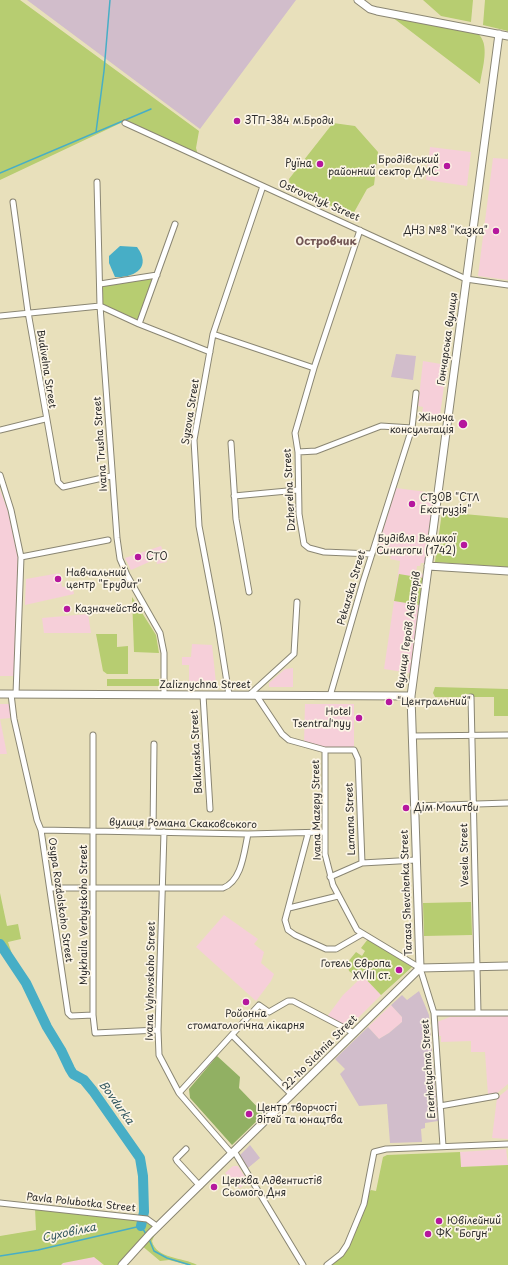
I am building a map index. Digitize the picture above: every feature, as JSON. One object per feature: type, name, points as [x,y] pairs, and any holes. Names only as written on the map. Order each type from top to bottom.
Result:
[{"type":"main road","points":[[358,0],[370,9],[377,11],[508,36]]},
{"type":"main road","name":"Гончарська вулиця","points":[[428,566],[499,34]]},
{"type":"main road","points":[[428,566],[508,571]]},
{"type":"main road","name":"вулиця Героїв Авіаторів","points":[[410,696],[428,566]]},
{"type":"main road","name":"Zaliznychna Street","points":[[0,694],[410,696]]},
{"type":"main road","name":"Tarasa Shevchenka Street","points":[[410,696],[420,968]]},
{"type":"main road","points":[[420,968],[508,966]]},
{"type":"main road","name":"22-ho Sichnia Street","points":[[122,1265],[233,1152],[420,968]]},
{"type":"street","name":"Ostrovchyk Street","points":[[125,123],[466,279],[508,285]]},
{"type":"street","name":"Ivana Trusha Street","points":[[97,182],[100,306],[116,538],[120,559],[139,598],[160,633],[164,654],[164,695]]},
{"type":"street","name":"Syzova Street","points":[[229,695],[218,626],[199,526],[194,440],[213,334],[263,186]]},
{"type":"street","name":"Budivelna Street","points":[[13,202],[28,312],[56,477],[58,482],[63,487],[111,476]]},
{"type":"street","points":[[139,324],[175,224]]},
{"type":"street","name":"Dzherelna Street","points":[[360,230],[314,368],[295,433],[298,452],[298,490],[302,537],[304,544],[309,548],[324,552],[372,554]]},
{"type":"street","points":[[100,284],[157,275]]},
{"type":"street","points":[[0,316],[100,306],[139,324],[210,352]]},
{"type":"street","points":[[213,334],[314,368]]},
{"type":"street","name":"Pekarska Street","points":[[330,696],[372,554],[412,428],[416,393]]},
{"type":"street","points":[[0,430],[45,419]]},
{"type":"street","points":[[298,452],[316,451],[381,426],[412,428]]},
{"type":"street","points":[[231,443],[236,519],[249,592]]},
{"type":"street","name":"Osypa Rozdolskoho Street","points":[[0,475],[11,510],[20,557],[14,720],[37,820],[41,830],[68,1013],[71,1016],[92,1016]]},
{"type":"street","points":[[234,496],[298,490]]},
{"type":"street","points":[[20,557],[108,540]]},
{"type":"street","points":[[252,695],[294,654],[297,602]]},
{"type":"street","name":"Balkanska Street","points":[[203,695],[210,809]]},
{"type":"street","name":"Ivana Mazepy Street","points":[[252,695],[282,734],[289,740],[325,750],[326,860],[330,877],[338,896],[357,930],[420,968]]},
{"type":"street","name":"Vesela Street","points":[[471,697],[478,1013]]},
{"type":"street","name":"Mykhaila Verbytskoho Street","points":[[93,735],[94,887],[92,1016],[95,1033],[158,1030]]},
{"type":"street","points":[[412,736],[508,735]]},
{"type":"street","points":[[153,832],[154,744]]},
{"type":"street","name":"Lamana Street","points":[[325,750],[354,750],[358,759],[362,863],[416,860]]},
{"type":"street","points":[[414,806],[508,803]]},
{"type":"street","name":"вулиця Романа Скаковського","points":[[41,830],[248,834],[308,834],[325,832]]},
{"type":"street","name":"Ivana Vyhovskoho Street","points":[[164,832],[158,1030],[159,1055],[179,1094],[233,1152],[303,1265]]},
{"type":"street","points":[[50,888],[223,888],[233,883],[241,866],[248,834]]},
{"type":"street","points":[[308,834],[285,920],[288,930],[326,950],[336,948],[362,934]]},
{"type":"street","points":[[330,877],[362,863]]},
{"type":"street","points":[[289,908],[338,896]]},
{"type":"street","name":"Enerhetychna Street","points":[[420,968],[434,1013],[443,1146]]},
{"type":"street","points":[[179,1094],[259,1005],[269,1012],[288,1001],[293,1001],[354,1033]]},
{"type":"street","points":[[434,1013],[508,1013]]},
{"type":"street","points":[[232,1035],[292,1095]]},
{"type":"street","points":[[440,1106],[496,1096]]},
{"type":"street","points":[[327,1265],[341,1254],[347,1245],[364,1204],[374,1152],[380,1149],[508,1144]]},
{"type":"street","points":[[186,1149],[176,1159],[176,1161],[200,1186]]},
{"type":"street","name":"Pavla Polubotka Street","points":[[0,1203],[140,1218],[147,1220],[158,1227]]},
{"type":"shaded area","points":[[27,0],[296,0],[200,129]]},
{"type":"shaded area","points":[[430,147],[471,152],[467,186],[426,180]]},
{"type":"shaded area","name":"ДНЗ №8 \"Казка\"","points":[[493,158],[508,159],[508,280],[478,276]]},
{"type":"shaded area","points":[[396,354],[416,356],[413,380],[391,377]]},
{"type":"shaded area","points":[[423,361],[447,365],[439,422],[421,419],[423,407],[418,406]]},
{"type":"shaded area","points":[[396,488],[434,493],[425,563],[421,563],[420,566],[417,566],[416,573],[423,574],[410,673],[384,669],[400,561],[390,559],[391,556],[377,554],[378,546]]},
{"type":"shaded area","points":[[0,490],[8,511],[18,557],[14,676],[0,676]]},
{"type":"shaded area","points":[[161,546],[167,562],[157,564],[156,559],[131,570],[125,558]]},
{"type":"shaded area","points":[[60,573],[62,587],[72,585],[74,594],[25,605],[26,579]]},
{"type":"shaded area","points":[[88,614],[91,633],[44,633],[42,618]]},
{"type":"shaded area","points":[[192,644],[212,645],[216,683],[213,687],[189,687],[189,665],[182,665],[182,657],[191,657]]},
{"type":"shaded area","points":[[293,668],[293,687],[269,687],[269,683],[285,669]]},
{"type":"shaded area","points":[[0,704],[9,704],[11,718],[0,719]]},
{"type":"shaded area","points":[[305,704],[354,704],[354,750],[325,750],[304,744]]},
{"type":"shaded area","points":[[0,719],[7,754],[0,754]]},
{"type":"shaded area","points":[[224,915],[258,939],[254,944],[264,952],[261,963],[274,974],[271,981],[256,1001],[196,947]]},
{"type":"shaded area","points":[[363,976],[381,995],[347,1029],[326,1018],[343,995]]},
{"type":"shaded area","points":[[419,991],[429,1015],[438,1121],[425,1123],[425,1128],[421,1129],[422,1142],[390,1143],[387,1104],[359,1106],[340,1074],[345,1069],[335,1059],[368,1027],[379,1039],[389,1033],[402,1022],[402,1017],[391,1005],[402,995],[407,1000]]},
{"type":"shaded area","points":[[391,1005],[402,1017],[402,1022],[379,1039],[368,1027]]},
{"type":"shaded area","points":[[508,1016],[508,1084],[496,1094],[488,1095],[485,1052],[471,1052],[471,1041],[441,1042],[441,1036],[438,1036],[437,1022],[450,1017]]},
{"type":"shaded area","points":[[508,1089],[508,1139],[492,1138],[497,1098]]},
{"type":"shaded area","points":[[250,1145],[260,1158],[248,1168],[240,1155]]},
{"type":"shaded area","points":[[506,1149],[508,1165],[461,1167],[460,1152]]},
{"type":"shaded area","points":[[233,1166],[238,1166],[248,1182],[240,1188],[225,1173]]},
{"type":"shaded area","points":[[94,1257],[102,1263],[100,1265],[61,1265],[63,1263]]},
{"type":"green space","points":[[0,0],[20,0],[199,131],[196,148],[198,155],[125,121],[0,180]]},
{"type":"green space","points":[[423,0],[473,0],[471,22],[441,16]]},
{"type":"green space","points":[[485,0],[508,0],[508,31],[483,25]]},
{"type":"green space","points":[[392,17],[477,33],[484,43],[485,50],[480,84]]},
{"type":"green space","points":[[333,123],[355,126],[378,152],[374,185],[367,189],[352,216],[290,186],[289,179]]},
{"type":"green space","points":[[155,277],[138,322],[102,305],[101,286]]},
{"type":"green space","points":[[442,512],[508,518],[508,567],[435,562]]},
{"type":"green space","points":[[399,574],[423,578],[419,605],[394,601]]},
{"type":"green space","points":[[132,597],[156,635],[159,653],[134,652]]},
{"type":"green space","points":[[96,634],[117,634],[117,647],[128,646],[128,674],[107,674],[103,671]]},
{"type":"green space","points":[[107,679],[159,679],[159,686],[107,686]]},
{"type":"green space","points":[[435,687],[508,689],[508,716],[494,716],[494,697],[435,697],[433,693]]},
{"type":"green space","points":[[0,893],[7,926],[18,924],[21,939],[8,942],[13,957],[32,989],[48,1026],[63,1049],[71,1068],[85,1079],[98,1095],[131,1145],[141,1156],[144,1167],[145,1218],[141,1217],[142,1176],[140,1162],[92,1092],[83,1082],[72,1075],[57,1045],[45,1028],[28,991],[0,947]]},
{"type":"green space","points":[[471,902],[472,935],[424,936],[423,903]]},
{"type":"green space","points":[[368,939],[412,967],[381,995],[363,976],[359,979],[349,971],[347,963],[356,952],[362,956],[365,951],[361,948]]},
{"type":"green space","points":[[217,1056],[240,1077],[239,1088],[264,1114],[232,1145],[190,1098],[189,1089]]},
{"type":"green space","name":"Ювілейний","points":[[460,1152],[461,1167],[508,1165],[508,1265],[329,1265],[342,1255],[368,1193],[371,1190],[376,1191],[383,1157],[387,1155]]},
{"type":"green space","points":[[35,1208],[147,1219],[158,1227],[152,1241],[159,1251],[171,1257],[197,1265],[188,1265],[169,1260],[160,1261],[141,1245],[122,1265],[104,1265],[94,1257],[63,1263],[61,1265],[0,1265],[0,1236],[36,1230]]},
{"type":"water","points":[[120,246],[137,247],[143,260],[142,266],[135,273],[129,276],[115,277],[109,263],[109,256]]},
{"type":"waterway","points":[[96,132],[104,71],[110,0]]},
{"type":"waterway","points":[[0,173],[151,109]]},
{"type":"waterway","name":"Bovdurka","points":[[0,944],[26,983],[47,1027],[73,1074],[84,1080],[93,1091],[140,1158],[143,1176],[144,1212],[141,1226]]},
{"type":"waterway","name":"Суховілка","points":[[0,1256],[38,1250],[141,1226],[146,1234]]},
{"type":"waterway","points":[[149,1239],[154,1251],[167,1258],[190,1265]]},
{"type":"place","name":"ЗТП-384 м.Броди","points":[[237,121]]},
{"type":"place","name":"Руїна","points":[[320,164]]},
{"type":"place","name":"Бродівський районний сектор ДМС","points":[[447,166]]},
{"type":"place","name":"ДНЗ №8 \"Казка\"","points":[[496,231]]},
{"type":"place","name":"Жіноча консультація","points":[[463,424]]},
{"type":"place","name":"СТзОВ \"СТЛ Екструзія\"","points":[[412,504]]},
{"type":"place","name":"Будівля Великої Синагоги (1742)","points":[[464,545]]},
{"type":"place","name":"СТО","points":[[138,557]]},
{"type":"place","name":"Навчальний центр \"Ерудит\"","points":[[58,579]]},
{"type":"place","name":"Казначейство","points":[[67,609]]},
{"type":"place","name":"\"Центральний\"","points":[[389,702]]},
{"type":"place","name":"Hotel Tsentralʹnyy","points":[[359,718]]},
{"type":"place","name":"Дім Молитви","points":[[406,808]]},
{"type":"place","name":"Готель Європа XVIII ст.","points":[[399,970]]},
{"type":"place","name":"Ройонна стоматологічна лікарня","points":[[246,1002]]},
{"type":"place","name":"Центр творчості дітей та юнацтва","points":[[249,1114]]},
{"type":"place","name":"Церква Адвентистів Сьомого Дня","points":[[214,1187]]},
{"type":"place","name":"Ювілейний","points":[[439,1221]]},
{"type":"place","name":"ФК \"Богун\"","points":[[428,1234]]},
{"type":"district","name":"Островчик","points":[[326,242]]}]
